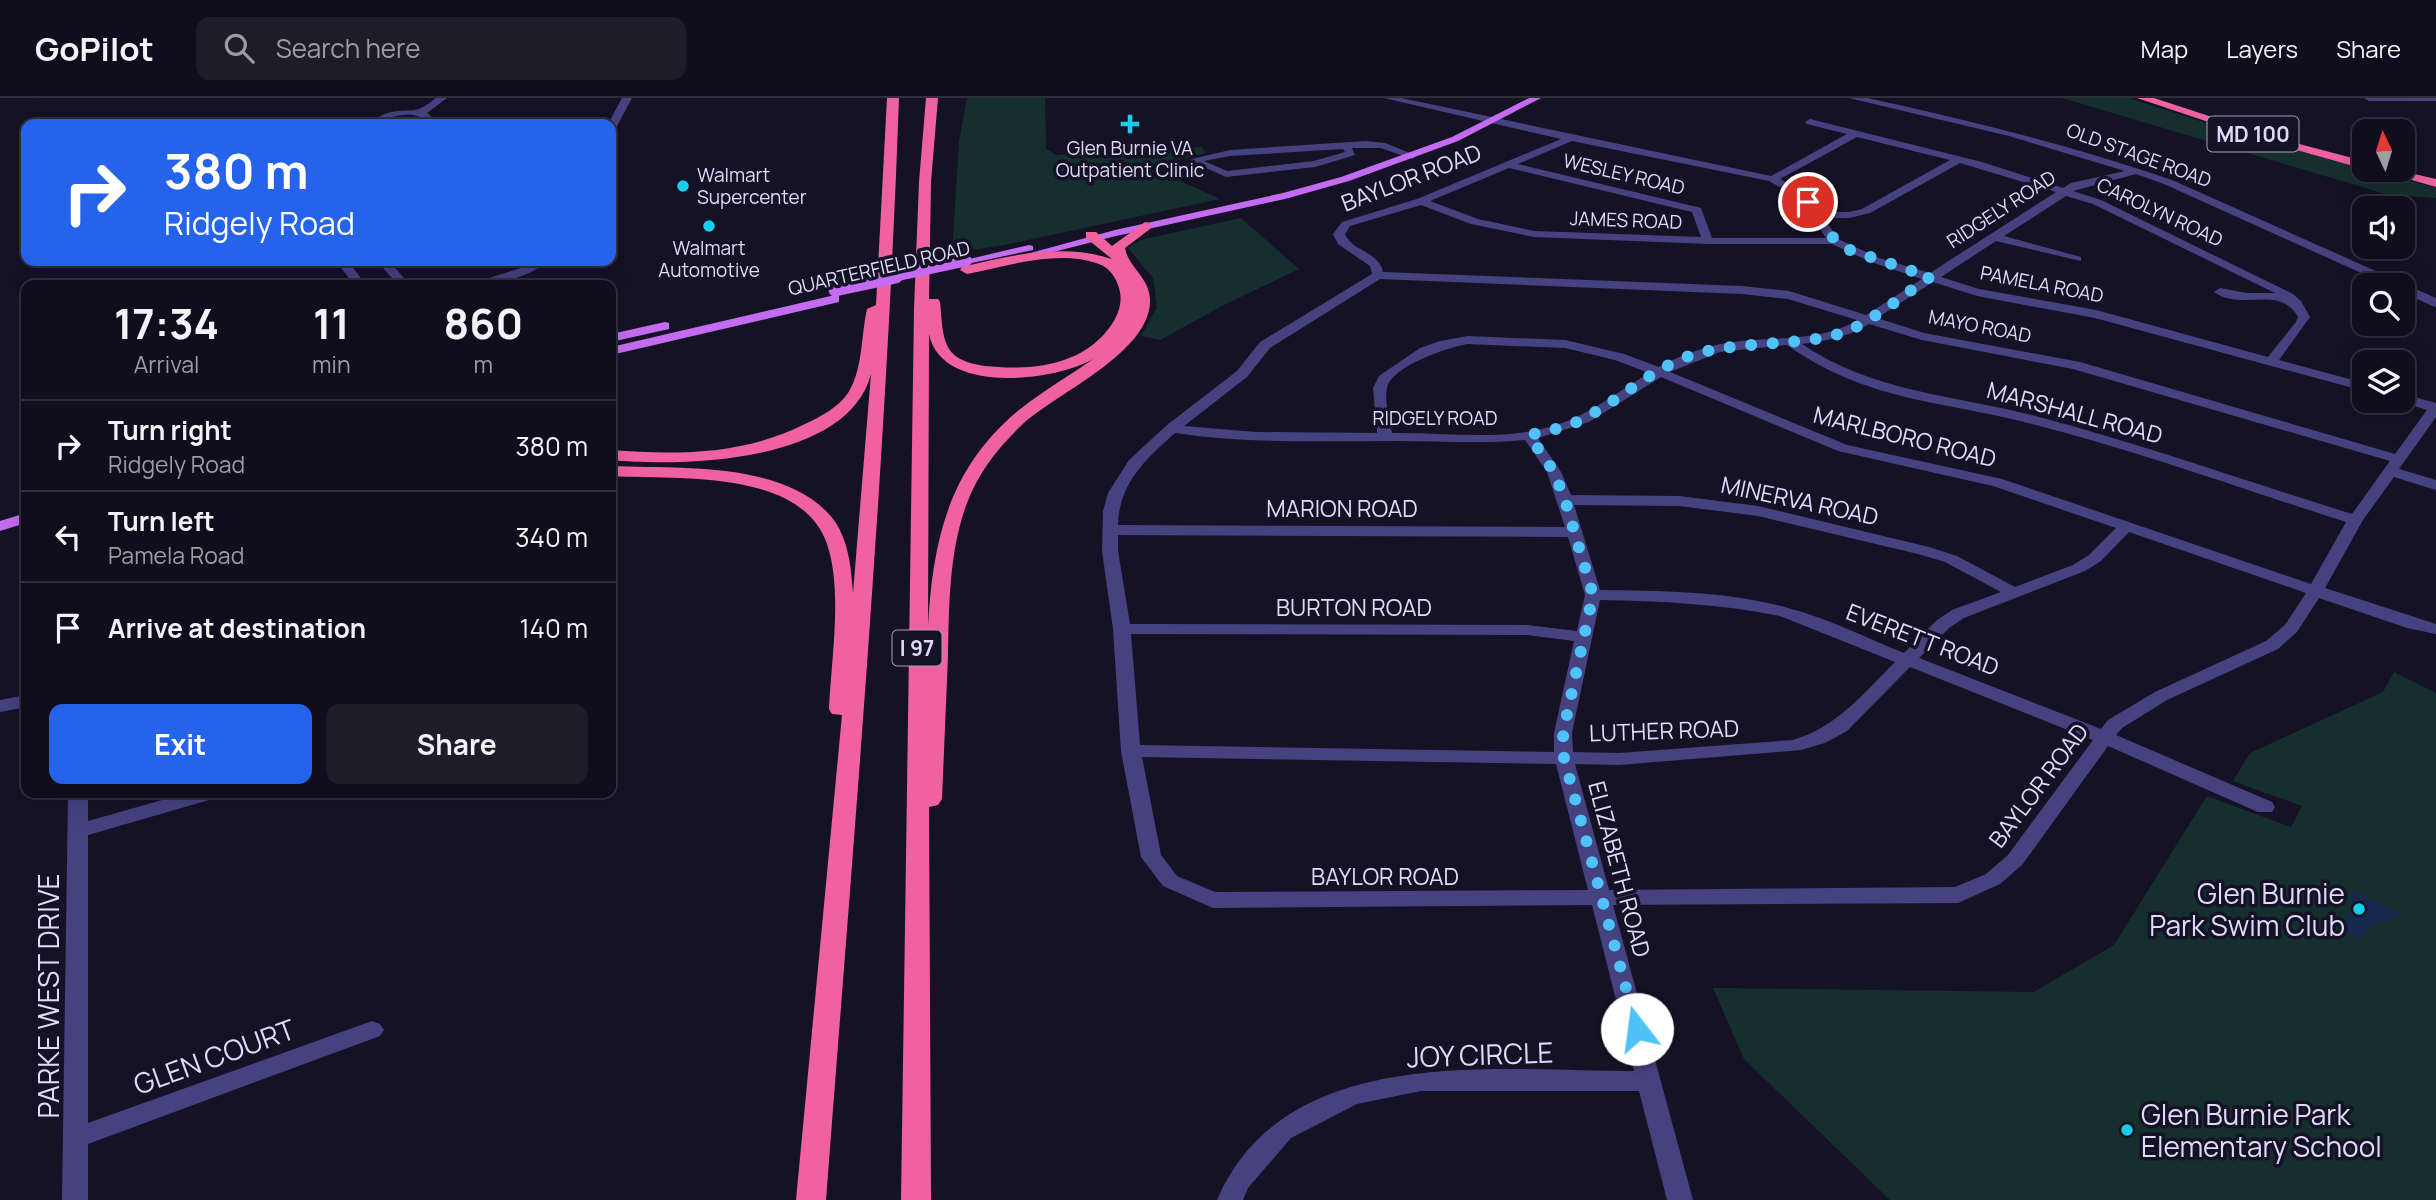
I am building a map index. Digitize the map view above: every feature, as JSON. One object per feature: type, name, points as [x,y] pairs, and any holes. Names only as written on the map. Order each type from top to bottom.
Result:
[{"type":"highway","points":[[887,98],[891,155]]},
{"type":"highway","name":"I 97","points":[[811,1200],[868,540],[889,246],[894,98]]},
{"type":"highway","name":"I 97","points":[[916,1200],[918,538],[924,244],[932,98]]},
{"type":"highway","name":"MD 100","points":[[2143,98],[2269,139],[2352,162]]},
{"type":"highway","name":"MD 100","points":[[2185,98],[2262,123]]},
{"type":"highway","points":[[928,134],[941,121],[944,110]]},
{"type":"highway","name":"MD 100","points":[[2284,129],[2352,148]]},
{"type":"highway","points":[[2415,164],[2436,169]]},
{"type":"highway","points":[[2415,178],[2436,183]]},
{"type":"highway","points":[[924,244],[942,351],[962,365],[1001,372],[1058,367],[1088,356],[1110,339],[1125,316],[1128,302],[1128,290],[1114,261],[1118,247],[1145,226]]},
{"type":"highway","points":[[918,1053],[939,621],[945,564],[954,519],[970,476],[1000,435],[1035,406],[1107,355],[1134,328],[1140,316],[1142,289],[1137,277],[1087,239]]},
{"type":"highway","points":[[616,455],[663,460],[720,457],[775,444],[829,418],[856,393],[859,385],[889,246]]},
{"type":"highway","points":[[967,265],[1056,255],[1077,255],[1114,261]]},
{"type":"highway","points":[[616,471],[752,481],[800,498],[817,511],[828,525],[836,544],[842,595],[839,864]]},
{"type":"main road","name":"QUARTERFIELD ROAD","points":[[616,350],[835,295],[1285,196],[1412,156],[1492,122],[1536,98]]},
{"type":"main road","name":"QUARTERFIELD ROAD","points":[[616,337],[682,322],[835,295]]},
{"type":"main road","points":[[616,331],[682,322]]},
{"type":"main road","points":[[0,526],[21,520]]},
{"type":"street","points":[[381,119],[401,113],[430,98]]},
{"type":"street","points":[[417,119],[442,98]]},
{"type":"street","points":[[616,119],[627,98]]},
{"type":"street","points":[[1389,98],[1569,139],[1772,179],[1795,191],[1818,215],[1834,241]]},
{"type":"street","name":"OLD STAGE ROAD","points":[[1854,98],[2013,133],[2137,171],[2178,186],[2370,273]]},
{"type":"street","points":[[2369,98],[2436,98]]},
{"type":"street","points":[[401,113],[412,119]]},
{"type":"street","name":"CAROLYN ROAD","points":[[1810,122],[1959,159],[2097,202],[2262,281],[2289,297]]},
{"type":"street","points":[[1772,179],[1856,134]]},
{"type":"street","name":"BAYLOR ROAD","points":[[1569,139],[1421,201],[1354,221],[1342,228],[1339,237],[1342,242],[1376,264],[1378,275],[1265,345],[1242,374],[1172,428],[1124,477],[1111,511],[1110,551],[1122,629],[1131,751],[1151,857],[1170,881],[1213,900],[1603,900],[1958,895],[1993,879],[2015,860],[2115,724],[2130,712],[2272,645],[2291,628],[2316,590],[2355,520],[2436,407]]},
{"type":"street","points":[[1345,145],[1351,153],[1324,163],[1226,174],[1193,160],[1230,153],[1345,145],[1382,145],[1412,156]]},
{"type":"street","points":[[1818,215],[1849,215],[1866,211],[1959,159]]},
{"type":"street","name":"WESLEY ROAD","points":[[1510,165],[1679,204],[1697,211],[1707,241]]},
{"type":"street","name":"RIDGELY ROAD","points":[[1172,428],[1240,437],[1491,438],[1529,435],[1568,426],[1680,360],[1704,352],[1840,334],[2063,191],[2076,185],[2137,171]]},
{"type":"street","name":"JAMES ROAD","points":[[1421,201],[1475,222],[1534,234],[1707,241],[1834,241]]},
{"type":"street","points":[[1995,237],[2077,259]]},
{"type":"street","name":"PAMELA ROAD","points":[[1834,241],[1860,255],[1977,292],[2096,314],[2352,384]]},
{"type":"street","points":[[344,266],[356,280]]},
{"type":"street","points":[[387,266],[400,280]]},
{"type":"street","points":[[491,280],[525,271],[533,266]]},
{"type":"street","name":"MAYO ROAD","points":[[1378,275],[1742,290],[1789,295],[1922,335],[2075,365],[2394,465],[2436,485]]},
{"type":"street","points":[[2220,292],[2289,297],[2303,311],[2302,323],[2271,361]]},
{"type":"street","points":[[2415,293],[2436,303]]},
{"type":"street","name":"MARLBORO ROAD","points":[[1385,438],[1380,388],[1386,376],[1425,351],[1468,340],[1564,344],[1619,358],[1712,392],[1800,432],[1843,448],[1997,482],[2413,624],[2436,629]]},
{"type":"street","name":"MARSHALL ROAD","points":[[1788,340],[1812,359],[1855,381],[2033,420],[2355,520]]},
{"type":"street","points":[[2415,401],[2436,407]]},
{"type":"street","name":"ELIZABETH ROAD","points":[[1529,435],[1546,457],[1565,500],[1593,595],[1563,733],[1564,758],[1680,1200]]},
{"type":"street","name":"MINERVA ROAD","points":[[1565,500],[1679,500],[1758,512],[1923,550],[1983,574],[2014,593]]},
{"type":"street","name":"LUTHER ROAD","points":[[1131,751],[1619,759],[1794,746],[1818,739],[1840,727],[1943,624],[1958,614],[2095,558],[2125,527]]},
{"type":"street","name":"MARION ROAD","points":[[1111,530],[1573,532]]},
{"type":"street","name":"EVERETT ROAD","points":[[1593,595],[1698,597],[1752,604],[1785,612],[2106,738],[2265,807]]},
{"type":"street","name":"BURTON ROAD","points":[[1122,629],[1527,630],[1585,637]]},
{"type":"street","points":[[0,706],[21,702]]},
{"type":"street","name":"PARKE WEST DRIVE","points":[[75,1200],[78,798]]},
{"type":"street","points":[[79,831],[192,798]]},
{"type":"street","name":"GLEN COURT","points":[[76,1138],[372,1030]]},
{"type":"street","name":"JOY CIRCLE","points":[[1230,1200],[1238,1181],[1282,1131],[1352,1095],[1421,1082],[1650,1081]]},
{"type":"green space","points":[[967,98],[1045,98],[1046,149],[1057,155],[1202,147],[1205,153],[1152,168],[1220,199],[1004,245],[952,253],[959,142]]},
{"type":"green space","points":[[2062,98],[2129,98],[2249,137],[2352,165],[2352,182],[2414,182],[2436,188],[2436,198],[2389,195]]},
{"type":"green space","points":[[1241,218],[1299,269],[1160,340],[1141,336],[1157,307],[1153,278],[1128,248],[1140,240]]},
{"type":"green space","name":"Glen Burnie Park Elementary School","points":[[2394,672],[2436,693],[2436,1200],[1890,1200],[1744,1059],[1713,988],[2034,992],[2114,945],[2207,796],[2291,827],[2302,806],[2233,781],[2250,753],[2383,692]]},
{"type":"water","points":[[2354,891],[2403,915],[2372,926],[2360,940],[2336,927],[2348,917]]},
{"type":"place","name":"Glen Burnie VA Outpatient Clinic","points":[[1130,124]]},
{"type":"place","name":"Walmart Supercenter","points":[[683,186]]},
{"type":"place","name":"Walmart Automotive","points":[[709,226]]},
{"type":"place","name":"Glen Burnie Park Swim Club","points":[[2359,909]]},
{"type":"place","name":"Glen Burnie Park Elementary School","points":[[2127,1130]]},
{"type":"route","points":[[1637,1029],[1564,758],[1563,733],[1593,595],[1554,472],[1529,435],[1568,426],[1585,418],[1657,372],[1704,352],[1737,345],[1840,334],[1852,329],[1930,277],[1847,249],[1834,241],[1808,202]]}]
